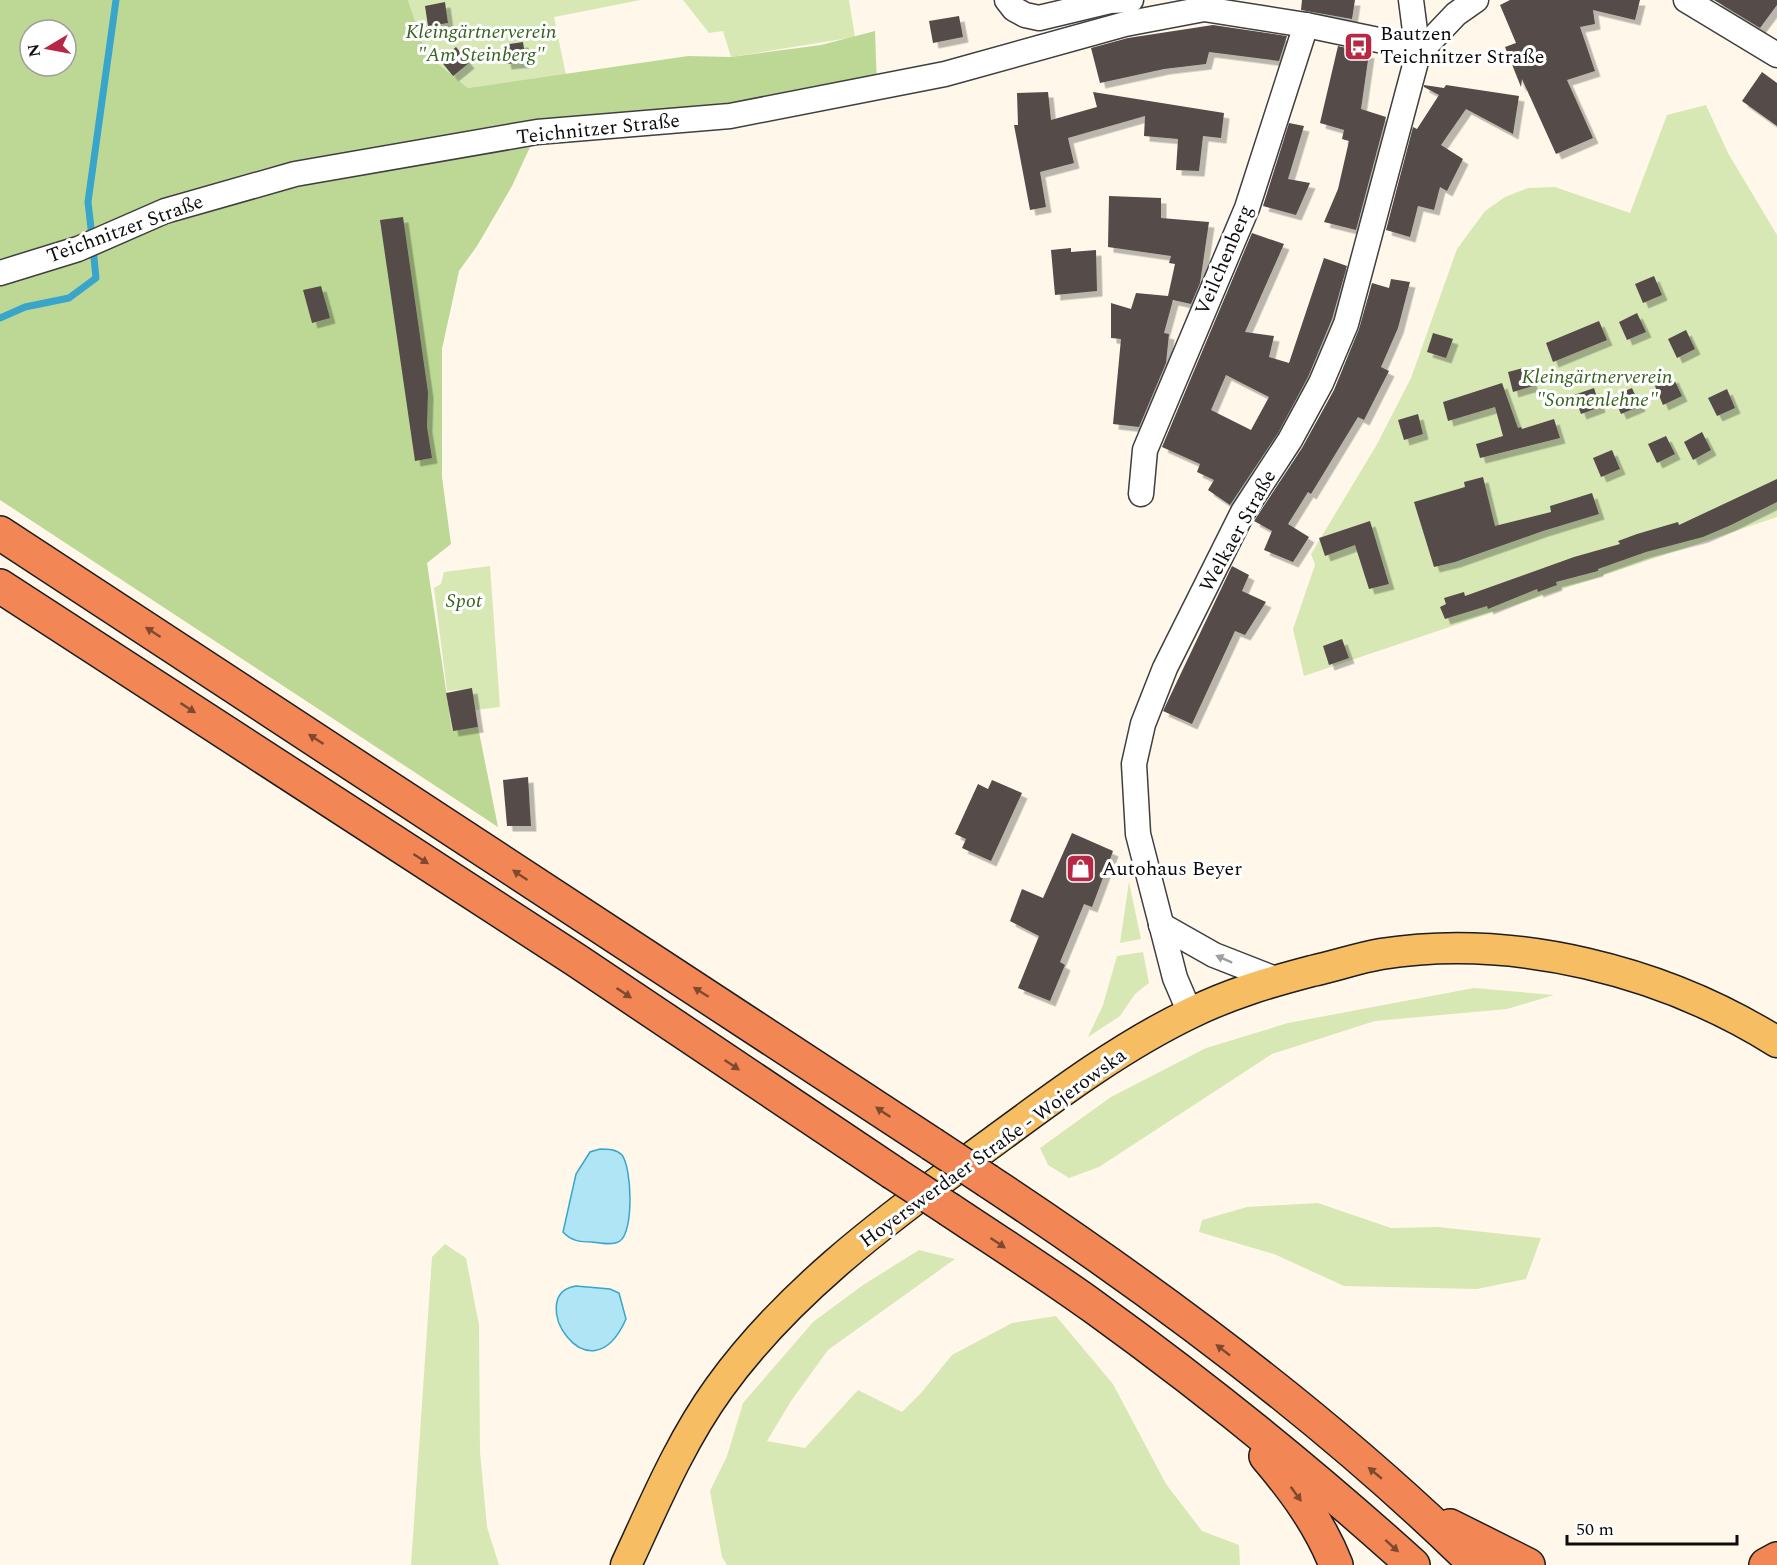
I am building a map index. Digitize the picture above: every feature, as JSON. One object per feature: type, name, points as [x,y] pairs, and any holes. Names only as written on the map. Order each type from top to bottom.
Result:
[{"type":"highway","points":[[0,533],[365,771],[568,908],[1076,1239],[1218,1345],[1316,1422],[1419,1510],[1476,1565]]},
{"type":"highway","points":[[0,586],[576,960],[1093,1306],[1219,1400],[1333,1493],[1413,1565]]},
{"type":"highway","points":[[1219,1400],[1300,1499],[1323,1534],[1336,1565]]},
{"type":"highway","points":[[1419,1510],[1527,1565]]},
{"type":"highway","points":[[1766,1565],[1777,1559]]},
{"type":"main road","name":"Hoyerswerdaer Straße - Wojerowska","points":[[626,1565],[675,1461],[719,1388],[775,1322],[845,1256],[950,1174],[1079,1080],[1190,1013],[1254,987],[1381,954],[1445,949],[1506,951],[1620,971],[1675,989],[1725,1011],[1777,1042]]},
{"type":"street","points":[[1007,0],[1014,9],[1025,15],[1039,18],[1110,1],[1131,0]]},
{"type":"street","points":[[1411,0],[1418,54]]},
{"type":"street","points":[[1418,54],[1456,15],[1476,0]]},
{"type":"street","points":[[1686,0],[1777,55]]},
{"type":"street","name":"Teichnitzer Straße","points":[[0,273],[119,233],[165,210],[295,174],[537,132],[730,116],[945,74],[1200,3],[1388,42],[1418,54]]},
{"type":"street","name":"Veilchenberg","points":[[1141,494],[1145,450],[1248,207],[1306,25]]},
{"type":"street","name":"Welkaer Straße","points":[[1190,1013],[1175,978],[1138,834],[1134,764],[1143,724],[1165,668],[1238,522],[1290,440],[1321,383],[1346,324],[1418,54]]},
{"type":"street","points":[[1161,925],[1220,957],[1278,980]]},
{"type":"green space","points":[[0,0],[408,0],[426,54],[468,88],[688,56],[731,57],[821,45],[875,31],[877,87],[537,132],[512,186],[477,246],[459,271],[442,349],[442,477],[451,544],[427,563],[452,730],[478,727],[498,827],[0,500]]},
{"type":"green space","name":"Kleingärtnerverein \"Am Steinberg\"","points":[[408,0],[641,0],[554,17],[566,75],[468,88],[426,54]]},
{"type":"green space","points":[[683,0],[849,0],[855,37],[731,57],[723,31],[709,33]]},
{"type":"green space","name":"Kleingärtnerverein \"Sonnenlehne\"","points":[[1706,105],[1728,153],[1777,235],[1777,517],[1304,676],[1293,629],[1315,565],[1311,554],[1376,446],[1411,378],[1457,249],[1485,211],[1505,197],[1528,188],[1555,187],[1630,213],[1667,115]]},
{"type":"green space","name":"Spot","points":[[490,566],[500,707],[475,710],[472,689],[447,691],[434,588],[441,584],[444,572]]},
{"type":"green space","points":[[1129,882],[1141,939],[1120,943]]},
{"type":"green space","points":[[1143,952],[1149,983],[1135,994],[1120,1016],[1088,1037],[1103,1005],[1117,956]]},
{"type":"green space","points":[[1474,988],[1554,995],[1507,1009],[1375,1021],[1272,1054],[1099,1167],[1069,1178],[1048,1165],[1040,1148],[1111,1097],[1206,1048],[1288,1023]]},
{"type":"green space","points":[[1318,1203],[1391,1228],[1438,1227],[1541,1238],[1526,1279],[1477,1289],[1344,1286],[1274,1254],[1199,1232],[1202,1220],[1247,1207]]},
{"type":"green space","points":[[445,1244],[466,1258],[479,1325],[480,1452],[487,1527],[499,1565],[411,1565],[432,1257]]},
{"type":"green space","points":[[919,1250],[955,1259],[828,1350],[791,1401],[767,1441],[805,1448],[858,1390],[902,1412],[952,1355],[1012,1323],[1056,1316],[1113,1384],[1166,1484],[1202,1531],[1239,1545],[1240,1565],[727,1565],[722,1557],[710,1491],[727,1456],[743,1403],[813,1322],[863,1285]]},
{"type":"water","points":[[600,1149],[612,1150],[622,1155],[628,1173],[630,1199],[625,1235],[620,1241],[606,1244],[580,1241],[563,1232],[576,1174],[590,1152]]},
{"type":"water","points":[[576,1286],[610,1289],[619,1293],[626,1319],[611,1342],[595,1350],[580,1348],[567,1337],[559,1322],[556,1306],[561,1293]]},
{"type":"building","points":[[1302,0],[1355,0],[1352,19],[1301,10]]},
{"type":"building","points":[[1510,0],[1640,0],[1635,20],[1593,10],[1595,24],[1580,27],[1595,71],[1567,80],[1593,138],[1556,154],[1522,79],[1521,87],[1505,47],[1516,43],[1500,5]]},
{"type":"building","points":[[1714,0],[1777,0],[1777,5],[1760,28]]},
{"type":"building","points":[[445,2],[448,23],[428,26],[425,6]]},
{"type":"building","points":[[959,16],[963,37],[933,43],[929,21]]},
{"type":"building","points":[[1213,25],[1287,36],[1279,61],[1209,52],[1206,64],[1164,69],[1100,83],[1091,48],[1128,38]]},
{"type":"building","points":[[523,42],[526,62],[506,64],[503,45]]},
{"type":"building","points":[[1338,46],[1369,53],[1361,109],[1386,117],[1356,230],[1324,222],[1338,189],[1349,141],[1342,139],[1344,130],[1320,123]]},
{"type":"building","points":[[456,47],[469,63],[453,76],[440,60]]},
{"type":"building","points":[[1762,72],[1777,83],[1777,126],[1742,101]]},
{"type":"building","points":[[1424,85],[1444,88],[1446,85],[1519,96],[1513,134],[1466,109],[1441,145],[1463,159],[1447,191],[1440,187],[1434,210],[1418,206],[1410,237],[1386,230],[1413,127],[1417,129],[1439,95]]},
{"type":"building","points":[[1048,92],[1051,120],[1097,107],[1093,92],[1224,113],[1221,138],[1203,136],[1199,171],[1176,170],[1178,139],[1144,136],[1145,116],[1068,138],[1074,163],[1040,172],[1046,207],[1030,210],[1014,125],[1018,125],[1017,93]]},
{"type":"building","points":[[1289,123],[1304,126],[1288,179],[1310,183],[1296,215],[1263,206]]},
{"type":"building","points":[[1109,196],[1161,198],[1161,218],[1209,222],[1200,283],[1191,304],[1173,300],[1164,333],[1169,334],[1166,363],[1139,427],[1113,424],[1121,339],[1111,338],[1111,303],[1131,309],[1136,293],[1168,296],[1175,264],[1169,263],[1171,256],[1108,247]]},
{"type":"building","points":[[403,217],[428,392],[427,427],[432,458],[415,461],[380,220]]},
{"type":"building","points":[[1252,233],[1284,244],[1245,332],[1274,336],[1269,357],[1289,363],[1324,258],[1347,266],[1332,319],[1308,377],[1278,433],[1230,505],[1208,490],[1214,480],[1197,472],[1200,464],[1162,447]],"holes":[[[1226,375],[1269,397],[1251,430],[1211,410]]]},
{"type":"building","points":[[1071,248],[1071,252],[1096,250],[1097,291],[1055,295],[1051,250]]},
{"type":"building","points":[[1654,276],[1662,295],[1643,303],[1635,284]]},
{"type":"building","points":[[1391,279],[1410,282],[1398,328],[1381,367],[1389,371],[1364,420],[1358,417],[1311,494],[1308,492],[1288,524],[1309,537],[1293,562],[1264,550],[1272,531],[1254,521],[1302,448],[1334,390],[1359,329],[1372,283],[1389,288]]},
{"type":"building","points":[[321,286],[330,318],[312,323],[303,290]]},
{"type":"building","points":[[1637,313],[1646,332],[1627,340],[1619,322]]},
{"type":"building","points":[[1599,321],[1607,340],[1553,362],[1546,343]]},
{"type":"building","points":[[1686,330],[1695,349],[1677,358],[1668,339]]},
{"type":"building","points":[[1433,333],[1453,339],[1446,358],[1427,352]]},
{"type":"building","points":[[1527,367],[1533,386],[1513,392],[1508,372]]},
{"type":"building","points":[[1673,377],[1682,396],[1663,405],[1655,386]]},
{"type":"building","points":[[1502,383],[1518,428],[1522,429],[1554,419],[1560,438],[1480,458],[1476,444],[1503,436],[1495,407],[1448,421],[1443,402]]},
{"type":"building","points":[[1594,388],[1600,407],[1581,414],[1574,395]]},
{"type":"building","points":[[1632,388],[1640,406],[1621,414],[1613,396]]},
{"type":"building","points":[[1727,389],[1735,408],[1717,416],[1708,398]]},
{"type":"building","points":[[1418,414],[1423,434],[1404,440],[1398,420]]},
{"type":"building","points":[[1702,432],[1711,450],[1693,460],[1684,442]]},
{"type":"building","points":[[1666,436],[1675,454],[1657,463],[1648,444]]},
{"type":"building","points":[[1612,450],[1620,469],[1601,477],[1593,458]]},
{"type":"building","points":[[1483,477],[1495,526],[1551,512],[1550,506],[1592,493],[1599,514],[1434,567],[1414,502],[1465,487],[1464,482]]},
{"type":"building","points":[[1777,479],[1777,502],[1703,537],[1646,552],[1598,569],[1598,571],[1556,582],[1557,585],[1538,592],[1537,589],[1488,609],[1487,606],[1445,619],[1440,607],[1446,604],[1444,598],[1464,592],[1465,596],[1574,557],[1620,544],[1618,541],[1637,534],[1678,522],[1679,525]]},
{"type":"building","points":[[1370,521],[1389,584],[1369,589],[1355,545],[1325,556],[1319,538]]},
{"type":"building","points":[[1232,566],[1249,575],[1242,591],[1266,602],[1245,635],[1235,631],[1192,724],[1163,711]]},
{"type":"building","points":[[1342,639],[1349,658],[1329,665],[1323,646]]},
{"type":"building","points":[[472,688],[478,727],[453,731],[446,693]]},
{"type":"building","points":[[528,777],[531,826],[507,826],[503,780]]},
{"type":"building","points":[[992,780],[1022,793],[991,861],[962,848],[966,839],[955,834],[978,784],[988,789]]},
{"type":"building","points":[[1072,833],[1113,851],[1092,907],[1084,904],[1060,962],[1065,965],[1050,1001],[1018,988],[1039,936],[1010,921],[1022,889],[1043,898]]},
{"type":"waterway","points":[[92,237],[88,202],[116,0]]},
{"type":"waterway","points":[[0,318],[25,307],[69,298],[96,278],[93,248]]},
{"type":"place","name":"Bautzen Teichnitzer Straße","points":[[1359,46]]},
{"type":"place","name":"Autohaus Beyer","points":[[1081,869]]}]
